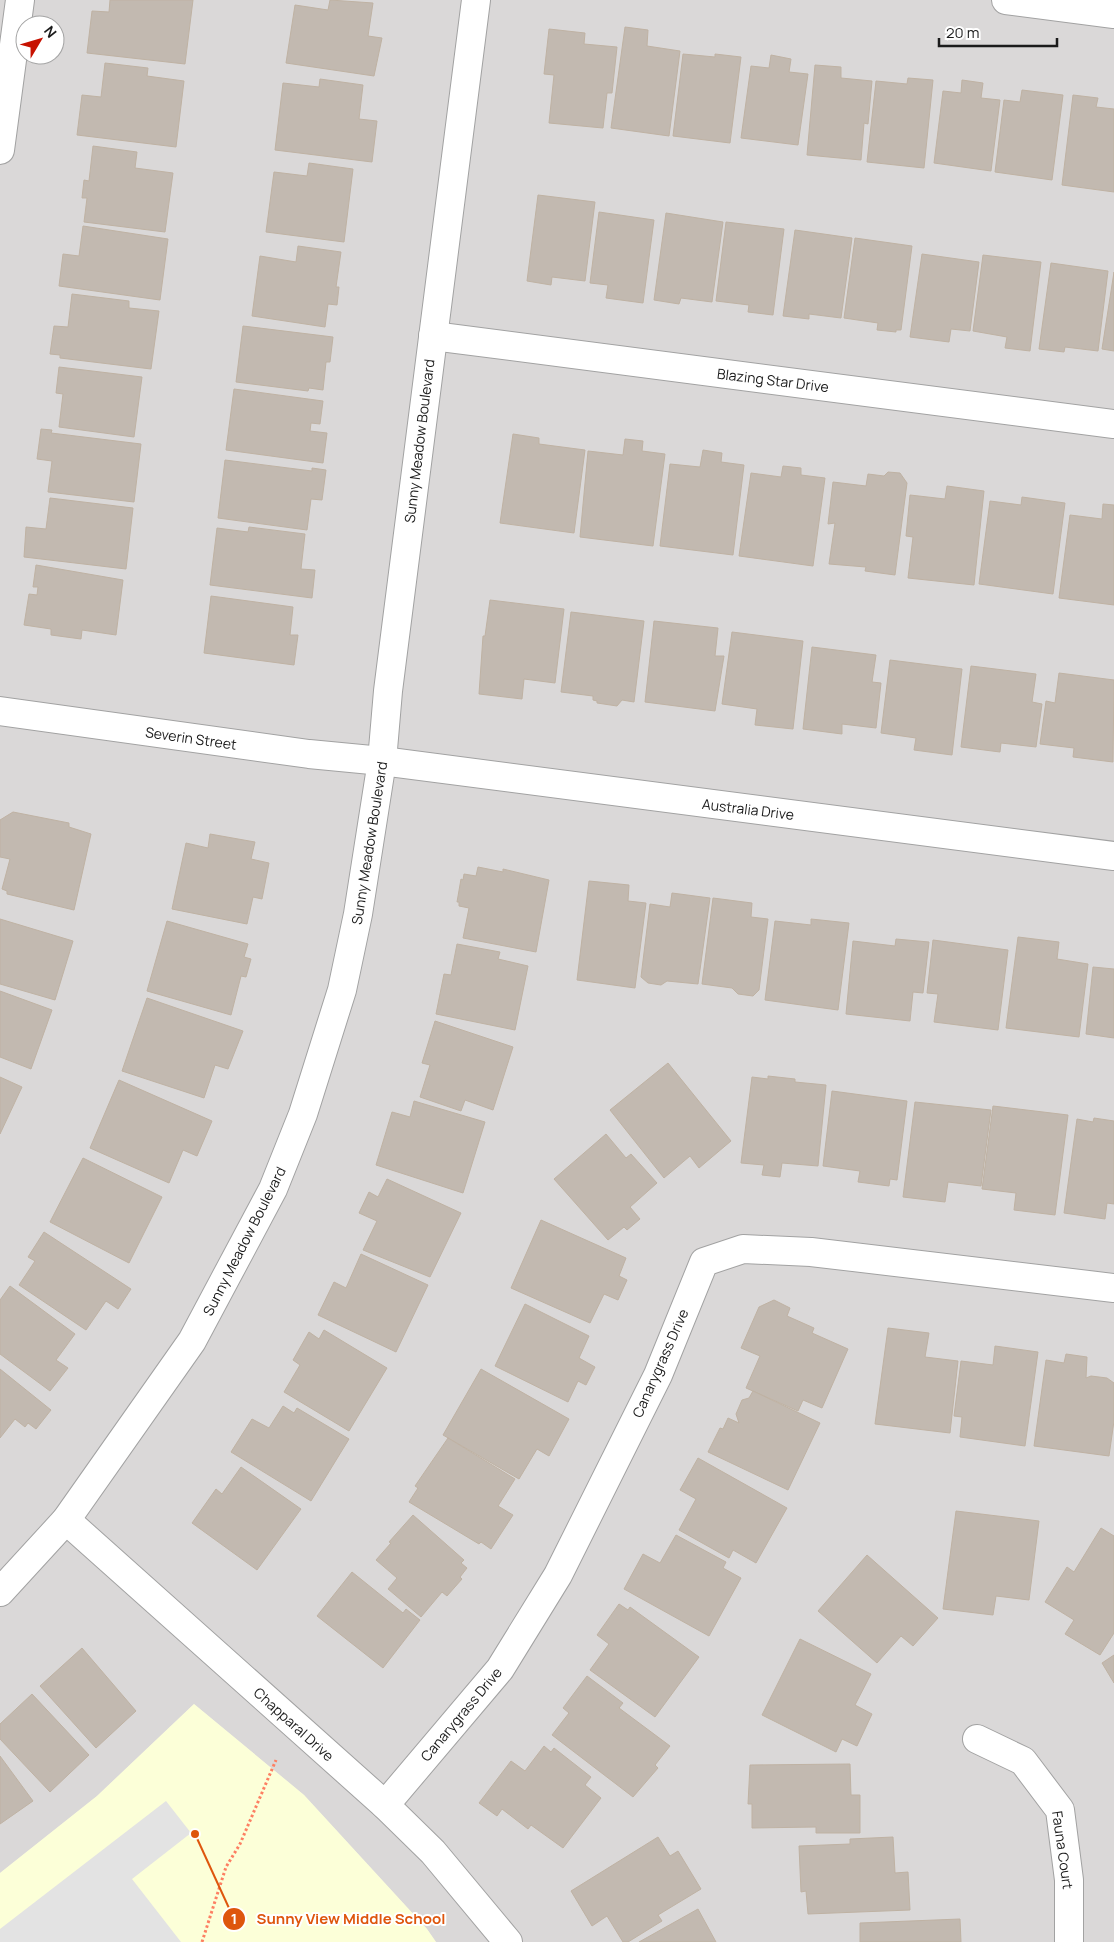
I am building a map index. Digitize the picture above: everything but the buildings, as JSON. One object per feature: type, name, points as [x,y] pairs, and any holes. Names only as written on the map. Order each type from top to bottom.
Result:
[{"type":"street","points":[[0,150],[20,0]]},
{"type":"street","name":"Sunny Meadow Boulevard","points":[[0,1592],[66,1520],[192,1341],[274,1189],[304,1114],[342,990],[358,914],[382,761],[388,691],[476,0]]},
{"type":"street","points":[[1006,0],[1114,14]]},
{"type":"street","name":"Blazing Star Drive","points":[[432,336],[1114,424]]},
{"type":"street","name":"Severin Street","points":[[0,711],[309,754],[382,761]]},
{"type":"street","name":"Australia Drive","points":[[382,761],[1114,856]]},
{"type":"street","name":"Canarygrass Drive","points":[[385,1806],[500,1669],[558,1574],[658,1375],[704,1262],[743,1249],[811,1252],[1114,1288]]},
{"type":"street","name":"Chapparal Drive","points":[[66,1520],[385,1806],[433,1852],[508,1942]]},
{"type":"street","name":"Fauna Court","points":[[977,1739],[1023,1760],[1060,1810],[1069,1880],[1069,1942]]},
{"type":"path","points":[[202,1942],[226,1867],[240,1844],[276,1760]]},
{"type":"shaded area","points":[[0,0],[1114,0],[1114,1942],[436,1942],[427,1929],[304,1795],[194,1704],[97,1796],[0,1873]]},
{"type":"shaded area","points":[[194,1704],[304,1795],[427,1929],[436,1942],[0,1942],[0,1873],[97,1796]]},
{"type":"shaded area","points":[[166,1801],[191,1833],[132,1879],[181,1942],[0,1942],[0,1929]]},
{"type":"place","name":"Sunny View Middle School","points":[[195,1834]]}]
